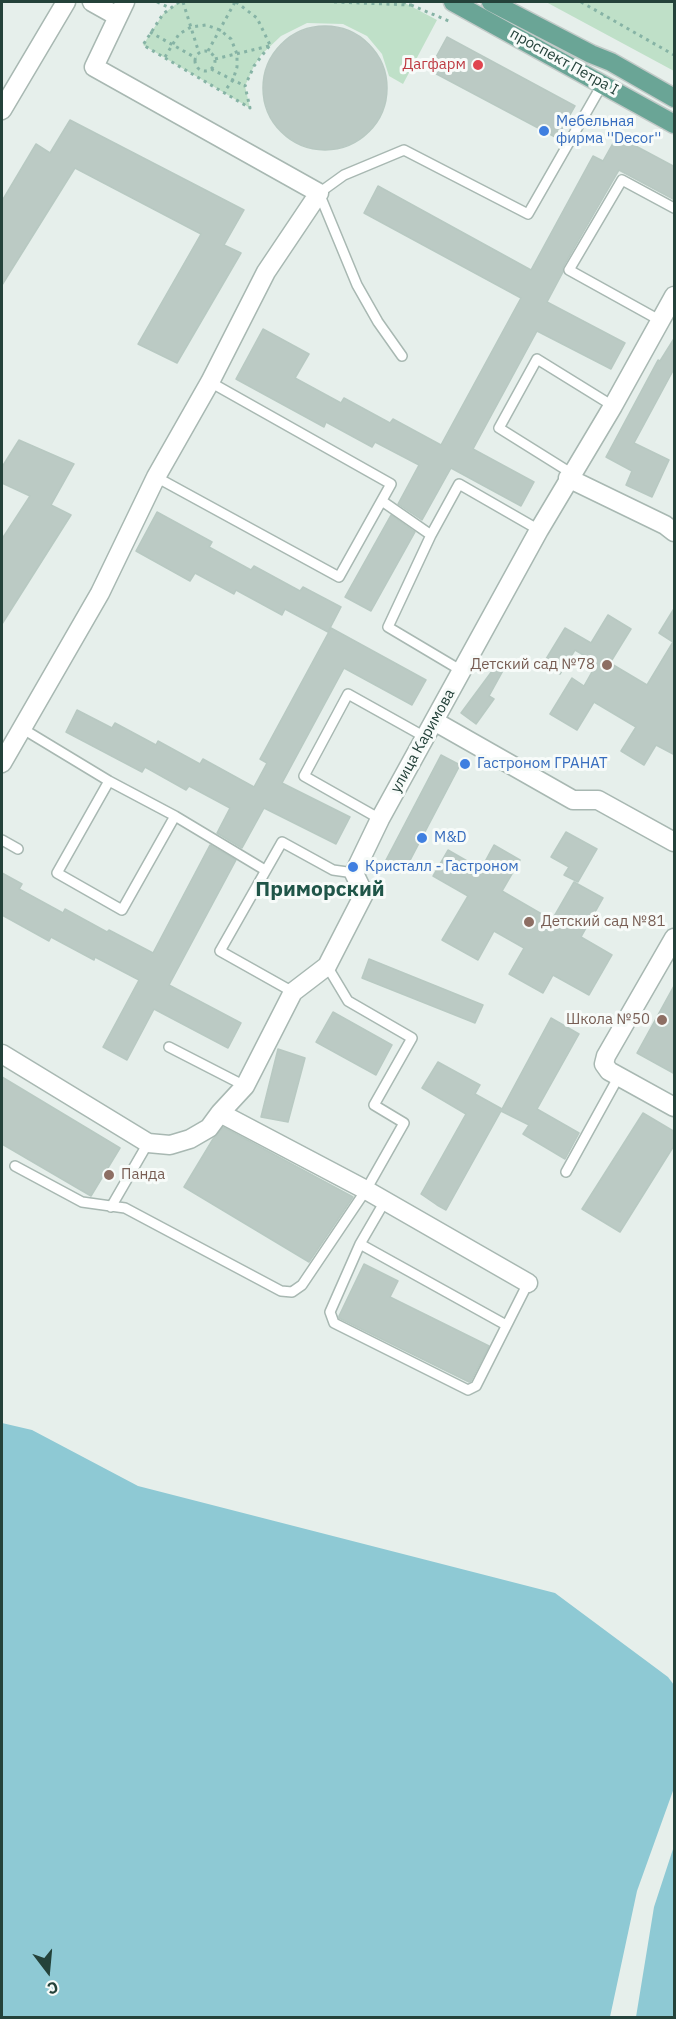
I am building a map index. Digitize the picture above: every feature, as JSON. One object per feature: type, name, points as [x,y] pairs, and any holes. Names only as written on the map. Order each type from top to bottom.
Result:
[{"type":"main road","name":"проспект Петра I","points":[[453,2],[675,124]]},
{"type":"main road","name":"проспект Петра I","points":[[491,2],[611,62],[675,98]]},
{"type":"street","points":[[2,110],[66,2]]},
{"type":"street","points":[[2,763],[100,593],[156,477],[210,382],[266,272],[319,193],[94,67],[121,9],[92,2]]},
{"type":"street","name":"улица Каримова","points":[[354,873],[380,819],[538,530],[675,296]]},
{"type":"street","points":[[570,475],[675,532]]},
{"type":"street","points":[[434,721],[573,800],[598,800],[675,842]]},
{"type":"street","points":[[2,1054],[148,1143],[170,1145],[190,1139],[208,1128],[245,1086],[293,992],[327,966],[364,894],[354,873]]},
{"type":"street","points":[[675,938],[606,1056],[604,1064],[609,1071],[675,1107]]},
{"type":"street","points":[[220,1113],[366,1190],[528,1282]]},
{"type":"lane","points":[[402,356],[378,322],[357,285],[319,193],[344,175],[404,150],[528,214],[603,83]]},
{"type":"lane","points":[[661,321],[569,270],[622,180],[675,208]]},
{"type":"lane","points":[[570,475],[499,428],[537,359],[612,406]]},
{"type":"lane","points":[[156,477],[339,577],[391,484],[210,382]]},
{"type":"lane","points":[[462,672],[388,627],[431,535],[459,484],[538,530]]},
{"type":"lane","points":[[382,501],[431,535]]},
{"type":"lane","points":[[380,819],[304,776],[342,704],[348,694],[425,737]]},
{"type":"lane","points":[[23,729],[265,870]]},
{"type":"lane","points":[[110,781],[57,873],[122,910],[175,816]]},
{"type":"lane","points":[[2,840],[18,849]]},
{"type":"lane","points":[[293,992],[220,951],[282,842],[333,870],[354,873]]},
{"type":"lane","points":[[15,1166],[81,1202],[125,1208],[281,1291],[292,1292],[302,1285],[366,1190],[404,1123],[374,1105],[412,1038],[348,1002],[327,966]]},
{"type":"lane","points":[[169,1047],[245,1086]]},
{"type":"lane","points":[[566,1172],[619,1076]]},
{"type":"lane","points":[[111,1207],[148,1143]]},
{"type":"lane","points":[[385,1201],[360,1244],[330,1312],[334,1323],[468,1390],[476,1386],[528,1282]]},
{"type":"lane","points":[[360,1244],[506,1325]]},
{"type":"path","points":[[157,2],[170,8]]},
{"type":"path","points":[[199,52],[208,51],[213,55],[215,59],[211,69],[204,71],[195,63],[199,52],[181,2],[163,14],[143,45],[250,108],[245,86],[254,66],[270,45]]},
{"type":"path","points":[[208,51],[236,2],[257,18],[270,45]]},
{"type":"path","points":[[334,2],[411,5],[403,2]]},
{"type":"path","points":[[581,2],[675,55]]},
{"type":"path","points":[[164,58],[179,34],[191,27],[206,25],[220,30],[231,39],[237,54],[237,67],[233,80],[224,92]]},
{"type":"path","points":[[150,32],[196,58]]},
{"type":"path","points":[[215,59],[270,45]]},
{"type":"path","points":[[211,69],[245,86]]},
{"type":"green space","points":[[179,2],[403,2],[437,20],[403,84],[389,76],[382,54],[367,36],[343,24],[307,23],[281,36],[261,55],[245,86],[250,108],[143,45],[163,14]]},
{"type":"green space","points":[[546,2],[674,2],[674,71]]},
{"type":"water","points":[[2,1423],[32,1430],[138,1486],[555,1593],[668,1677],[674,1685],[674,1788],[637,1891],[610,2017],[2,2017]]},
{"type":"water","points":[[674,1846],[674,2017],[636,2017],[654,1907]]},
{"type":"building","points":[[325,26],[349,31],[369,44],[382,64],[387,88],[382,112],[369,132],[349,145],[325,150],[301,145],[281,132],[268,112],[263,88],[268,64],[281,44],[301,31]]},
{"type":"building","points":[[447,37],[575,106],[557,138],[429,70]]},
{"type":"building","points":[[70,120],[244,210],[224,245],[241,253],[177,363],[138,344],[201,234],[75,168],[2,285],[2,201],[36,144],[50,153]]},
{"type":"building","points":[[617,136],[675,167],[675,200],[619,170],[563,267],[563,272],[547,302],[625,343],[611,369],[537,331],[473,449],[534,482],[521,506],[451,468],[422,520],[398,504],[419,465],[375,442],[372,447],[326,422],[324,427],[236,379],[263,329],[309,354],[295,378],[341,403],[344,398],[390,423],[393,419],[441,445],[521,298],[364,213],[378,186],[531,270],[593,156],[603,161]]},
{"type":"building","points":[[675,337],[675,367],[634,443],[669,460],[652,497],[626,485],[632,471],[606,457],[658,360],[660,361]]},
{"type":"building","points":[[19,440],[74,464],[51,505],[71,515],[2,624],[2,539],[30,496],[2,483],[2,467]]},
{"type":"building","points":[[157,512],[212,542],[209,547],[251,570],[254,566],[300,591],[303,587],[341,607],[328,632],[285,609],[282,615],[236,590],[234,594],[195,573],[190,581],[136,551]]},
{"type":"building","points":[[391,515],[415,532],[371,611],[345,597]]},
{"type":"building","points":[[675,607],[675,755],[656,745],[644,765],[621,751],[636,727],[594,702],[577,730],[550,714],[572,678],[584,686],[597,663],[575,650],[560,674],[543,664],[565,628],[591,643],[608,615],[631,629],[610,663],[647,685],[673,642],[659,633]]},
{"type":"building","points":[[331,628],[426,680],[412,705],[344,668],[282,783],[350,817],[336,844],[264,808],[242,848],[217,833],[230,808],[189,786],[186,790],[145,767],[142,772],[66,732],[77,710],[112,728],[115,723],[156,745],[158,741],[200,764],[203,759],[254,787],[267,763],[260,759]]},
{"type":"building","points":[[498,663],[505,667],[489,696],[494,699],[476,724],[461,713]]},
{"type":"building","points":[[441,755],[460,765],[405,870],[386,860]]},
{"type":"building","points":[[566,832],[597,849],[578,882],[564,875],[569,867],[551,857]]},
{"type":"building","points":[[210,845],[236,860],[169,985],[241,1023],[228,1048],[154,1009],[127,1060],[103,1047],[139,980],[51,937],[49,941],[2,915],[2,873],[22,884],[19,889],[63,913],[65,909],[153,953]]},
{"type":"building","points":[[494,845],[520,860],[502,891],[552,920],[574,882],[603,898],[581,937],[612,955],[589,995],[553,975],[543,993],[509,974],[524,948],[494,931],[478,960],[442,940],[468,896],[433,876],[448,850],[481,869]]},
{"type":"building","points":[[369,959],[483,1005],[475,1023],[362,978]]},
{"type":"building","points":[[675,984],[675,1074],[637,1053]]},
{"type":"building","points":[[333,1012],[392,1045],[376,1075],[316,1042]]},
{"type":"building","points":[[551,1018],[579,1034],[537,1109],[579,1133],[565,1159],[523,1134],[529,1125],[501,1111],[446,1210],[437,1205],[421,1194],[466,1114],[422,1088],[438,1062],[480,1085],[475,1094],[502,1109]]},
{"type":"building","points":[[278,1049],[305,1058],[288,1122],[261,1117]]},
{"type":"building","points":[[2,1077],[120,1148],[91,1196],[2,1144]]},
{"type":"building","points":[[643,1113],[675,1132],[675,1144],[620,1232],[582,1209]]},
{"type":"building","points":[[223,1127],[353,1197],[309,1262],[184,1187],[213,1139]]},
{"type":"building","points":[[364,1264],[398,1281],[390,1297],[489,1346],[471,1381],[339,1318]]},
{"type":"place","name":"Дагфарм","points":[[478,65]]},
{"type":"place","name":"Мебельная фирма ''Decor''","points":[[544,131]]},
{"type":"place","name":"Детский сад №78","points":[[607,665]]},
{"type":"place","name":"Гастроном ГРАНАТ","points":[[465,764]]},
{"type":"place","name":"M&D","points":[[422,838]]},
{"type":"place","name":"Кристалл - Гастроном","points":[[353,867]]},
{"type":"place","name":"Детский сад №81","points":[[529,922]]},
{"type":"place","name":"Школа №50","points":[[662,1020]]},
{"type":"place","name":"Панда","points":[[109,1175]]},
{"type":"district","name":"Приморский","points":[[320,890]]}]
